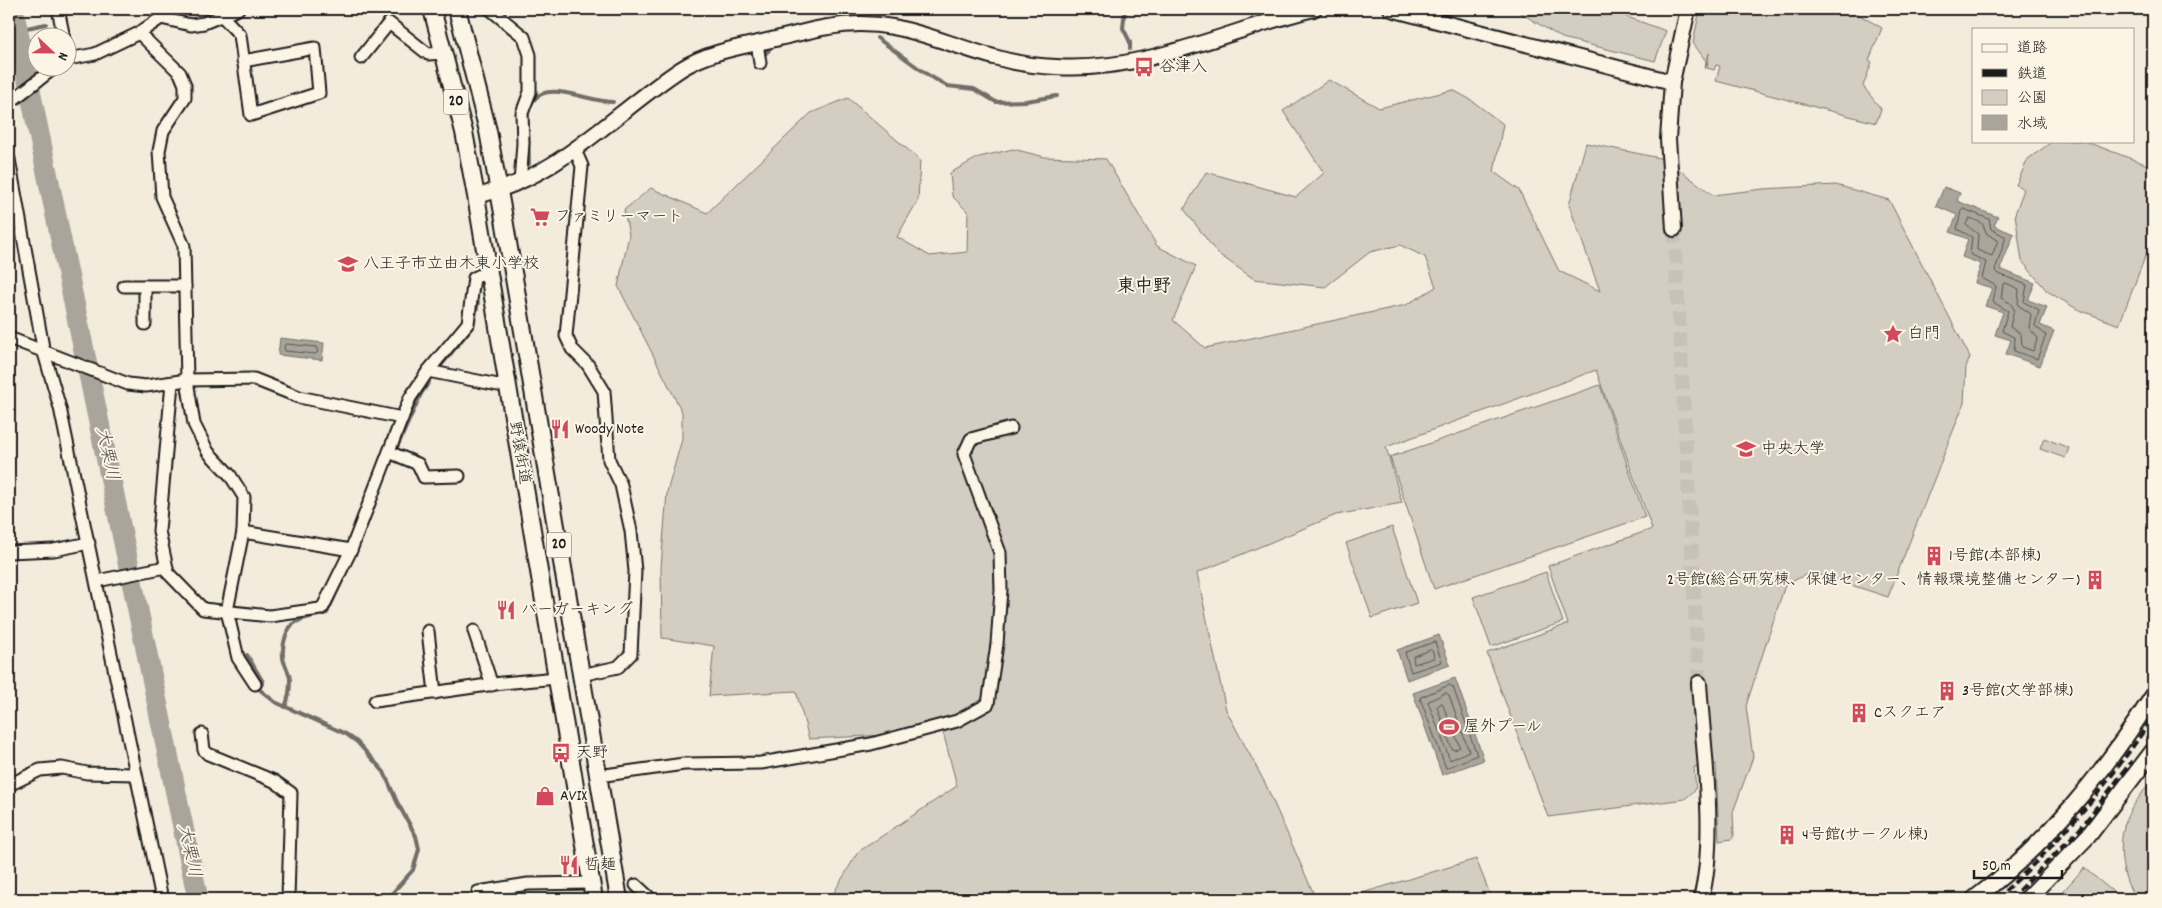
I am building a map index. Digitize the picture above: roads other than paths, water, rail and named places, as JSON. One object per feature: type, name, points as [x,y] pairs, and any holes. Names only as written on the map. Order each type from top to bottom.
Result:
[{"type":"main road","name":"野猿街道","points":[[432,9],[464,132],[476,196],[594,899]]},
{"type":"main road","name":"野猿街道","points":[[457,9],[488,131],[499,191],[619,899]]},
{"type":"main road","points":[[552,645],[559,651],[568,647],[573,632]]},
{"type":"main road","points":[[557,678],[581,674]]},
{"type":"main road","points":[[1974,899],[2034,849],[2063,818],[2120,746],[2153,696]]},
{"type":"main road","points":[[2027,899],[2089,835],[2153,751]]},
{"type":"main road","points":[[592,883],[616,883]]},
{"type":"street","points":[[58,9],[62,28]]},
{"type":"street","points":[[78,57],[95,54],[139,33],[157,14],[191,25],[223,17],[238,9]]},
{"type":"street","points":[[490,9],[524,37],[530,55],[530,92],[522,113],[524,143],[520,183]]},
{"type":"street","points":[[476,196],[499,191],[520,183],[574,150],[683,67],[708,56],[828,27],[880,24],[916,31],[995,58],[1026,64],[1058,67],[1107,66],[1151,58],[1314,9]]},
{"type":"street","points":[[1391,9],[1672,82]]},
{"type":"street","points":[[1674,229],[1668,139],[1672,82],[1688,9]]},
{"type":"street","points":[[223,17],[240,35],[251,115],[319,93],[315,48],[244,61]]},
{"type":"street","points":[[361,58],[389,23],[428,54],[444,53]]},
{"type":"street","points":[[139,33],[180,73],[185,85],[185,98],[163,131],[159,167],[162,197],[184,246],[187,380],[194,424],[208,452],[230,475],[244,497],[243,532],[227,612],[238,658],[255,684]]},
{"type":"street","points":[[757,43],[760,63]]},
{"type":"street","points":[[9,103],[41,78]]},
{"type":"street","points":[[574,150],[582,166],[566,336],[572,349],[588,365],[604,391],[609,460],[621,485],[631,531],[635,571],[633,648],[629,658],[618,667],[581,674]]},
{"type":"street","points":[[9,159],[46,353],[99,581],[134,774],[162,899]]},
{"type":"street","points":[[172,383],[159,531],[164,568],[203,609],[270,616],[320,609],[326,602],[351,550],[410,398],[428,371],[468,323],[474,278],[489,271]]},
{"type":"street","points":[[124,286],[185,286]]},
{"type":"street","points":[[145,286],[145,324]]},
{"type":"street","points":[[9,338],[124,382],[146,386],[187,380],[254,379],[299,398],[402,418]]},
{"type":"street","points":[[428,371],[508,387]]},
{"type":"street","points":[[598,776],[684,764],[761,763],[871,744],[957,720],[988,704],[997,644],[1001,590],[1000,553],[964,454],[971,439],[1011,428]]},
{"type":"street","points":[[389,452],[418,464],[424,477],[459,476]]},
{"type":"street","points":[[243,532],[351,550]]},
{"type":"street","points":[[9,552],[54,550],[89,543]]},
{"type":"street","points":[[99,581],[164,568]]},
{"type":"street","points":[[428,631],[435,693]]},
{"type":"street","points":[[474,631],[492,684]]},
{"type":"street","points":[[375,701],[492,684],[557,678]]},
{"type":"street","points":[[1699,682],[1708,843],[1706,875],[1701,899]]},
{"type":"street","points":[[202,734],[204,750],[208,754],[274,781],[291,793],[288,899]]},
{"type":"street","points":[[9,785],[40,770],[62,768],[87,774],[134,774]]},
{"type":"street","points":[[479,899],[478,892],[512,886],[592,883]]},
{"type":"street","points":[[636,885],[644,890],[650,899]]},
{"type":"water","points":[[1944,187],[1960,193],[1957,201],[1998,217],[1994,226],[2014,234],[2000,269],[2035,283],[2028,300],[2047,307],[2040,325],[2054,331],[2040,366],[2006,354],[2011,340],[1995,335],[2003,312],[1985,306],[1992,288],[1975,283],[1981,264],[1962,257],[1968,239],[1950,232],[1957,215],[1936,206]]},
{"type":"water","points":[[280,338],[324,343],[322,360],[278,355]]},
{"type":"water","points":[[1439,635],[1450,665],[1407,680],[1397,650]]},
{"type":"water","name":"屋外プール","points":[[1455,678],[1484,760],[1442,775],[1413,693]]},
{"type":"waterway","name":"大栗川","points":[[13,9],[198,899]]},
{"type":"waterway","points":[[1125,9],[1123,28],[1130,42],[1130,49]]},
{"type":"waterway","points":[[17,30],[46,24]]},
{"type":"waterway","points":[[877,38],[928,75],[947,86],[974,89],[996,102],[1026,101],[1057,96]]},
{"type":"waterway","points":[[762,57],[769,50]]},
{"type":"waterway","points":[[527,119],[531,104],[538,96],[548,92],[561,92],[613,102]]},
{"type":"waterway","points":[[528,131],[529,164]]},
{"type":"waterway","points":[[440,367],[473,326],[478,302]]},
{"type":"waterway","points":[[398,445],[421,394],[429,382]]},
{"type":"waterway","points":[[285,707],[289,694],[290,680],[283,654],[288,631],[293,624],[300,620],[327,613],[356,551]]},
{"type":"waterway","points":[[247,655],[263,682],[259,689],[275,702],[346,734],[357,742],[384,772],[397,802],[416,836],[419,849],[413,870],[387,899]]},
{"type":"tunnel","points":[[1674,229],[1699,683]]},
{"type":"railway","points":[[1996,899],[2040,858],[2080,814],[2118,767],[2153,717]]},
{"type":"railway","points":[[2010,899],[2080,829],[2132,761]]},
{"type":"place","name":"谷津入","points":[[1144,67]]},
{"type":"place","name":"ファミリーマート","points":[[540,217]]},
{"type":"place","name":"八王子市立由木東小学校","points":[[348,264]]},
{"type":"place","name":"白門","points":[[1893,334]]},
{"type":"place","name":"Woody Note","points":[[560,429]]},
{"type":"place","name":"中央大学","points":[[1746,449]]},
{"type":"place","name":"1号館(本部棟)","points":[[1934,556]]},
{"type":"place","name":"2号館(総合研究棟、保健センター、情報環境整備センター)","points":[[2095,580]]},
{"type":"place","name":"バーガーキング","points":[[506,610]]},
{"type":"place","name":"3号館(文学部棟)","points":[[1947,691]]},
{"type":"place","name":"Cスクエア","points":[[1859,713]]},
{"type":"place","name":"屋外プール","points":[[1449,727]]},
{"type":"place","name":"天野","points":[[561,753]]},
{"type":"place","name":"AVIX","points":[[545,796]]},
{"type":"place","name":"4号館(サークル棟)","points":[[1787,835]]},
{"type":"place","name":"哲麺","points":[[569,865]]},
{"type":"district","name":"東中野","points":[[1144,287]]}]
